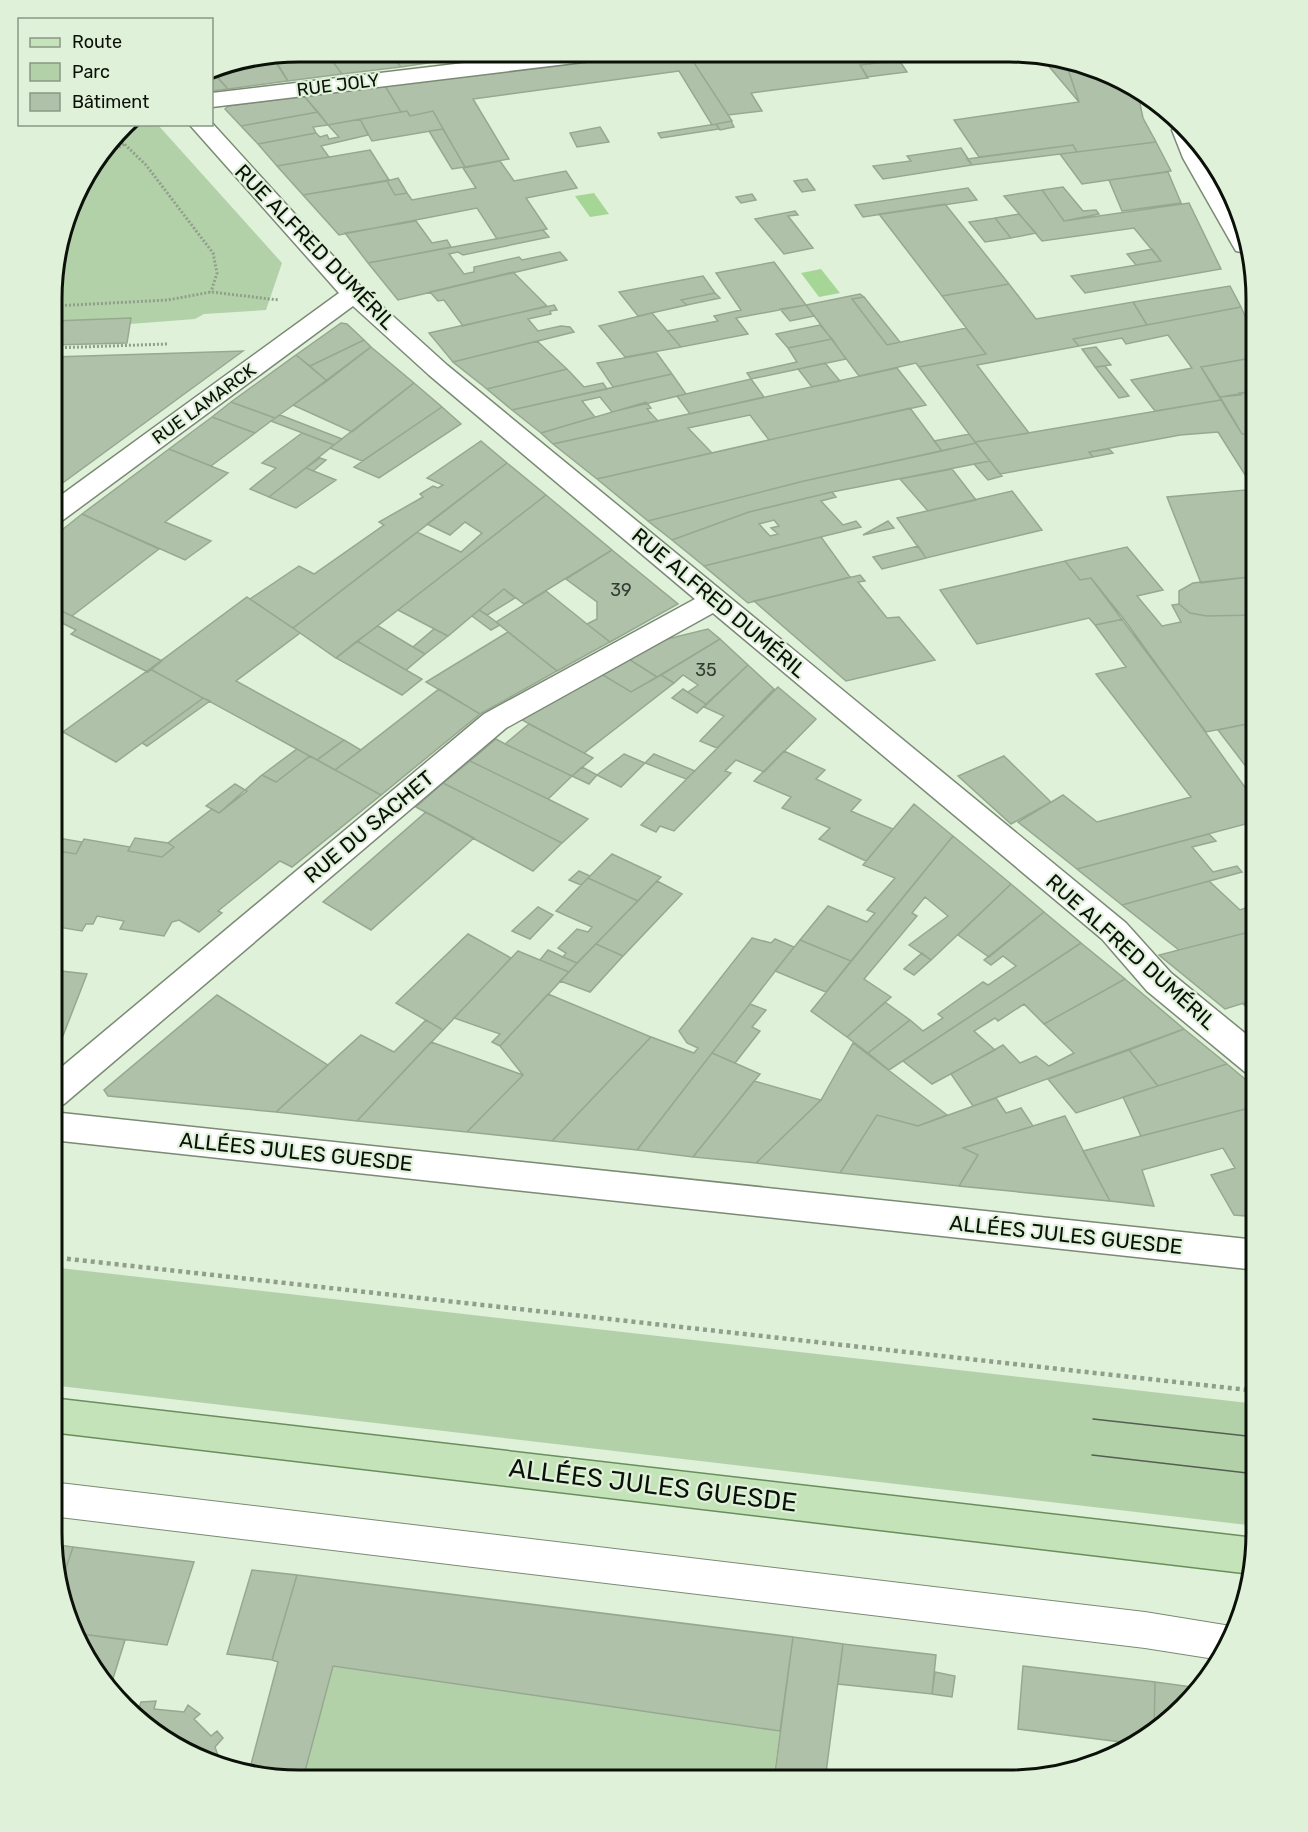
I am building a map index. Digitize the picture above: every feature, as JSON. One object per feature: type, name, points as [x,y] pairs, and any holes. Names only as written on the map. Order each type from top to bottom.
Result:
[{"type":"main road","name":"ALLÉES JULES GUESDE","points":[[62,1416],[1245,1555]]},
{"type":"street","name":"RUE JOLY","points":[[213,100],[453,62]]},
{"type":"street","name":"RUE ALFRED DUMÉRIL","points":[[202,126],[354,294],[438,370],[1114,931],[1160,982],[1246,1054]]},
{"type":"street","points":[[1188,142],[1236,231]]},
{"type":"street","name":"RUE LAMARCK","points":[[62,507],[354,294]]},
{"type":"street","name":"RUE DU SACHET","points":[[62,1087],[495,721],[716,600]]},
{"type":"street","name":"ALLÉES JULES GUESDE","points":[[62,1127],[1246,1254]]},
{"type":"lane","points":[[62,1500],[1133,1629],[1220,1642]]},
{"type":"path","points":[[121,141],[146,165],[213,253],[217,273],[211,292]]},
{"type":"path","points":[[112,151],[124,144]]},
{"type":"path","points":[[62,306],[168,300],[211,292],[288,301]]},
{"type":"path","points":[[62,348],[167,344]]},
{"type":"path","points":[[62,1258],[1246,1390]]},
{"type":"green space","points":[[136,126],[159,126],[282,263],[266,310],[204,314],[195,319],[130,324],[130,318],[62,321],[62,283],[66,252],[74,222],[86,194],[110,154]]},
{"type":"green space","points":[[62,1268],[1246,1403],[1246,1525],[62,1386]]},
{"type":"green space","points":[[333,1666],[780,1731],[774,1770],[305,1770]]},
{"type":"shaded area","points":[[594,193],[609,214],[590,217],[575,196]]},
{"type":"shaded area","points":[[821,269],[840,293],[819,297],[801,273]]},
{"type":"building","points":[[333,62],[342,74],[288,81],[277,63]]},
{"type":"building","points":[[333,62],[397,62],[401,67],[342,74]]},
{"type":"building","points":[[397,62],[434,62],[401,67]]},
{"type":"building","points":[[576,62],[694,62],[732,121],[712,125],[679,71],[473,99],[509,159],[465,167],[433,111],[410,116],[407,111],[401,112],[385,86]]},
{"type":"building","points":[[694,62],[886,62],[860,65],[868,78],[751,93],[762,111],[728,115]]},
{"type":"building","points":[[900,62],[907,72],[867,77],[860,65]]},
{"type":"building","points":[[276,63],[288,81],[228,89],[216,76],[252,66]]},
{"type":"building","points":[[1048,65],[1068,69],[1079,102]]},
{"type":"building","points":[[1068,69],[1114,86],[1139,100],[1143,118],[1156,142],[1077,152],[1073,145],[979,157],[954,120],[1079,102]]},
{"type":"building","points":[[217,76],[228,89],[213,91],[213,78]]},
{"type":"building","points":[[385,86],[401,112],[328,125],[304,96]]},
{"type":"building","points":[[304,96],[318,112],[241,126],[225,109],[228,106]]},
{"type":"building","points":[[407,111],[410,116],[433,111],[443,129],[372,141],[360,119]]},
{"type":"building","points":[[318,112],[328,125],[313,127],[316,133],[258,144],[241,126]]},
{"type":"building","points":[[360,119],[368,135],[321,146],[329,157],[277,166],[258,144],[316,133],[320,137],[327,135],[329,139],[339,137],[328,125]]},
{"type":"building","points":[[731,121],[734,127],[720,130],[716,124]]},
{"type":"building","points":[[716,124],[719,129],[661,138],[658,133]]},
{"type":"building","points":[[600,127],[609,142],[577,147],[570,133]]},
{"type":"building","points":[[443,129],[465,167],[452,169],[429,131]]},
{"type":"building","points":[[1156,142],[1171,171],[1082,184],[1060,154]]},
{"type":"building","points":[[1073,145],[1077,152],[972,165],[967,159]]},
{"type":"building","points":[[961,148],[972,165],[883,179],[873,166],[911,161],[907,156]]},
{"type":"building","points":[[370,150],[389,180],[303,195],[277,166]]},
{"type":"building","points":[[500,161],[514,181],[566,171],[577,188],[526,198],[547,229],[497,239],[477,208],[339,235],[303,195],[387,181],[395,195],[407,193],[412,200],[476,188],[463,168]]},
{"type":"building","points":[[1168,172],[1181,203],[1122,211],[1109,180]]},
{"type":"building","points":[[398,178],[407,193],[395,195],[387,181]]},
{"type":"building","points":[[807,179],[815,190],[802,192],[794,181]]},
{"type":"building","points":[[1063,187],[1083,211],[1096,210],[1099,214],[1064,221],[1042,190]]},
{"type":"building","points":[[968,188],[977,200],[863,217],[855,205]]},
{"type":"building","points":[[1042,190],[1064,221],[1189,203],[1221,269],[1085,293],[1071,276],[1161,261],[1134,228],[1042,241],[1004,196]]},
{"type":"building","points":[[752,194],[756,200],[741,203],[736,197]]},
{"type":"building","points":[[945,204],[1009,284],[942,296],[879,214]]},
{"type":"building","points":[[795,211],[798,215],[788,216],[813,248],[784,254],[755,219]]},
{"type":"building","points":[[1019,214],[1036,233],[1011,238],[995,218]]},
{"type":"building","points":[[995,218],[1011,238],[985,242],[969,222]]},
{"type":"building","points":[[416,221],[432,243],[447,240],[451,247],[368,263],[345,233]]},
{"type":"building","points":[[543,230],[549,237],[463,255],[458,252],[449,254],[464,274],[474,272],[474,267],[519,257],[522,260],[560,252],[567,260],[398,300],[368,263]]},
{"type":"building","points":[[1152,249],[1161,261],[1136,265],[1127,254]]},
{"type":"building","points":[[774,262],[806,305],[736,318],[748,334],[681,347],[667,331],[718,321],[714,316],[741,310],[716,273]]},
{"type":"building","points":[[513,272],[547,306],[463,326],[444,300],[438,301],[430,292]]},
{"type":"building","points":[[703,276],[715,293],[681,300],[687,305],[638,316],[619,292]]},
{"type":"building","points":[[1009,284],[1036,319],[1133,302],[1147,325],[1073,339],[1079,346],[977,365],[1029,433],[975,442],[919,367],[986,354],[942,296]]},
{"type":"building","points":[[1230,286],[1241,307],[1147,325],[1133,302]]},
{"type":"building","points":[[715,293],[720,298],[687,305],[681,300]]},
{"type":"building","points":[[860,294],[864,297],[852,299],[887,345],[966,328],[986,354],[919,367],[916,363],[859,376],[806,305]]},
{"type":"building","points":[[864,297],[900,342],[887,345],[852,299]]},
{"type":"building","points":[[554,305],[557,310],[550,311],[551,314],[528,319],[538,331],[561,326],[570,327],[574,332],[453,362],[429,333]]},
{"type":"building","points":[[806,305],[814,316],[790,321],[780,309]]},
{"type":"building","points":[[1241,307],[1246,318],[1246,359],[1201,367],[1221,400],[1155,411],[1131,380],[1192,368],[1168,335],[1126,344],[1122,338],[1079,346],[1073,339]]},
{"type":"building","points":[[652,313],[681,347],[625,357],[599,326]]},
{"type":"building","points":[[131,318],[127,343],[62,345],[62,321]]},
{"type":"building","points":[[341,323],[347,324],[364,340],[310,366],[296,355]]},
{"type":"building","points":[[820,325],[832,339],[788,348],[776,334]]},
{"type":"building","points":[[832,339],[846,359],[751,379],[747,373],[797,362],[788,348]]},
{"type":"building","points":[[364,340],[371,347],[327,381],[310,366]]},
{"type":"building","points":[[537,341],[567,369],[487,389],[453,362]]},
{"type":"building","points":[[371,347],[414,383],[352,432],[293,405]]},
{"type":"building","points":[[1096,347],[1111,365],[1095,367],[1082,349]]},
{"type":"building","points":[[243,351],[62,483],[62,357]]},
{"type":"building","points":[[656,352],[672,374],[613,387],[597,363]]},
{"type":"building","points":[[296,355],[327,381],[275,418],[231,402]]},
{"type":"building","points":[[1246,359],[1246,392],[1239,393],[1241,395],[1220,397],[1201,367]]},
{"type":"building","points":[[825,363],[840,381],[812,387],[798,369]]},
{"type":"building","points":[[1105,366],[1129,396],[1119,398],[1095,367]]},
{"type":"building","points":[[897,368],[926,405],[769,440],[750,415],[688,428],[712,453],[597,479],[553,444]]},
{"type":"building","points":[[567,369],[584,387],[603,383],[607,389],[512,410],[487,389]]},
{"type":"building","points":[[672,374],[686,394],[612,412],[600,397],[582,401],[595,417],[541,433],[512,410]]},
{"type":"building","points":[[751,379],[764,397],[690,414],[677,396]]},
{"type":"building","points":[[414,383],[442,407],[362,461],[330,448]]},
{"type":"building","points":[[1246,393],[1246,434],[1242,434],[1220,397]]},
{"type":"building","points":[[1221,400],[1242,434],[1246,434],[1246,476],[1218,432],[1180,435],[1089,452],[1093,457],[1000,474],[975,442]]},
{"type":"building","points":[[231,402],[275,418],[255,433],[212,417]]},
{"type":"building","points":[[646,402],[651,408],[647,409],[658,421],[553,444],[541,433]]},
{"type":"building","points":[[442,407],[461,424],[379,478],[354,467]]},
{"type":"building","points":[[910,408],[942,451],[804,481],[648,521],[597,479]]},
{"type":"building","points":[[280,415],[342,439],[334,445],[271,421]]},
{"type":"building","points":[[212,417],[255,433],[211,466],[169,449]]},
{"type":"building","points":[[302,433],[334,445],[269,497],[250,489],[276,468],[262,463]]},
{"type":"building","points":[[969,434],[976,443],[942,451],[934,441]]},
{"type":"building","points":[[481,441],[507,463],[293,628],[250,599],[299,566],[314,574],[384,525],[379,522],[423,497],[420,494],[433,486],[438,488],[443,485],[427,478]]},
{"type":"building","points":[[976,443],[990,461],[832,492],[749,512],[672,540],[648,521],[804,481]]},
{"type":"building","points":[[169,449],[228,473],[165,522],[211,541],[185,560],[82,514]]},
{"type":"building","points":[[1109,449],[1113,453],[1093,457],[1089,452]]},
{"type":"building","points":[[320,458],[326,460],[313,471],[306,468]]},
{"type":"building","points":[[990,461],[1002,476],[988,480],[974,464]]},
{"type":"building","points":[[507,463],[546,495],[336,658],[293,628],[417,532],[461,552],[482,533],[465,522],[450,535],[427,524]]},
{"type":"building","points":[[306,468],[336,480],[296,508],[269,497]]},
{"type":"building","points":[[952,469],[976,500],[928,511],[900,479]]},
{"type":"building","points":[[1246,490],[1246,577],[1201,583],[1167,497]]},
{"type":"building","points":[[1012,491],[1042,530],[926,558],[897,518]]},
{"type":"building","points":[[832,492],[836,497],[821,501],[843,525],[856,521],[861,527],[704,566],[672,540],[749,512]],"holes":[[[774,520],[779,526],[771,528],[778,534],[770,536],[759,524]]]},
{"type":"building","points":[[546,495],[612,550],[524,604],[504,589],[448,636],[398,610]]},
{"type":"building","points":[[82,514],[159,549],[72,616],[62,611],[62,530]]},
{"type":"building","points":[[888,521],[894,528],[863,535]]},
{"type":"building","points":[[821,537],[850,577],[748,603],[704,566]]},
{"type":"building","points":[[918,546],[926,558],[882,569],[873,557]]},
{"type":"building","points":[[1127,547],[1163,590],[1137,596],[1162,626],[1181,622],[1172,605],[1179,604],[1190,613],[1207,616],[1246,615],[1246,724],[1206,732],[1091,578],[1080,580],[1065,561]]},
{"type":"building","points":[[612,550],[678,604],[610,642],[587,624],[597,619],[597,602],[566,579]]},
{"type":"building","points":[[1065,561],[1080,580],[1091,578],[1124,619],[1095,625],[1089,618],[977,644],[940,590]]},
{"type":"building","points":[[860,575],[865,581],[858,582],[887,618],[899,617],[935,660],[846,681],[754,601]]},
{"type":"building","points":[[1246,577],[1246,615],[1207,616],[1190,613],[1179,604],[1179,591],[1193,583]]},
{"type":"building","points":[[504,589],[515,598],[487,615],[479,610]]},
{"type":"building","points":[[546,591],[610,642],[557,671],[496,622]]},
{"type":"building","points":[[247,597],[300,633],[236,681],[344,740],[317,760],[150,669]]},
{"type":"building","points":[[479,610],[500,625],[491,630],[472,616]]},
{"type":"building","points":[[62,611],[162,661],[148,672],[71,634],[76,630],[62,623]]},
{"type":"building","points":[[1124,619],[1246,789],[1246,824],[1077,869],[1018,822],[1063,795],[1097,822],[1191,797],[1096,674],[1126,667],[1095,625]]},
{"type":"building","points":[[378,626],[425,654],[406,670],[357,641]]},
{"type":"building","points":[[434,629],[448,636],[425,654],[413,647]]},
{"type":"building","points":[[708,629],[720,639],[657,677],[624,656],[655,642]]},
{"type":"building","points":[[508,632],[557,671],[480,714],[426,682]]},
{"type":"building","points":[[720,639],[748,665],[706,704],[688,692],[698,685],[683,675],[674,683],[661,675]]},
{"type":"building","points":[[357,641],[422,679],[402,695],[336,658]]},
{"type":"building","points":[[624,656],[657,677],[631,692],[598,672]]},
{"type":"building","points":[[748,665],[774,689],[717,748],[700,741],[724,716],[704,707]]},
{"type":"building","points":[[150,669],[203,698],[116,762],[63,732]]},
{"type":"building","points":[[598,672],[631,692],[661,675],[674,683],[584,753],[522,720]]},
{"type":"building","points":[[778,687],[816,719],[764,772],[736,760],[725,771],[731,773],[674,831],[660,826],[656,832],[641,825]]},
{"type":"building","points":[[439,689],[480,714],[381,795],[335,770]]},
{"type":"building","points":[[683,689],[706,704],[697,713],[672,698]]},
{"type":"building","points":[[203,698],[210,701],[147,746],[142,743]]},
{"type":"building","points":[[529,724],[593,758],[572,776],[505,744]]},
{"type":"building","points":[[1246,724],[1246,767],[1218,730]]},
{"type":"building","points":[[496,739],[572,776],[548,799],[470,761]]},
{"type":"building","points":[[344,740],[361,750],[335,770],[317,760]]},
{"type":"building","points":[[297,749],[310,756],[276,782],[262,775]]},
{"type":"building","points":[[784,751],[825,770],[816,779],[861,800],[851,811],[893,829],[866,861],[819,839],[830,828],[782,808],[791,797],[754,781]]},
{"type":"building","points":[[624,754],[645,763],[621,787],[597,775]]},
{"type":"building","points":[[654,754],[695,771],[686,779],[645,763]]},
{"type":"building","points":[[310,756],[381,795],[292,867],[280,861],[218,911],[222,913],[199,932],[179,920],[172,922],[164,936],[120,929],[124,921],[97,916],[93,924],[86,924],[82,931],[62,928],[62,852],[76,854],[84,839],[130,847],[128,851],[162,857],[174,847],[168,843],[212,809],[219,813],[262,775],[276,782]]},
{"type":"building","points":[[1004,756],[1051,802],[1011,824],[958,776]]},
{"type":"building","points":[[470,761],[588,819],[562,843],[443,783]]},
{"type":"building","points":[[582,767],[597,775],[589,784],[572,776]]},
{"type":"building","points":[[443,783],[562,843],[533,871],[416,807]]},
{"type":"building","points":[[235,784],[247,791],[219,813],[206,806]]},
{"type":"building","points":[[914,804],[953,836],[851,961],[800,940],[828,906],[867,922],[875,913],[867,910],[895,878],[863,865]]},
{"type":"building","points":[[426,812],[474,838],[371,930],[323,902]]},
{"type":"building","points":[[1209,834],[1216,841],[1192,847],[1213,872],[1237,866],[1242,872],[1122,905],[1077,869]]},
{"type":"building","points":[[953,836],[1011,884],[931,960],[909,945],[948,916],[925,897],[912,913],[917,916],[864,979],[891,997],[847,1037],[811,1011]]},
{"type":"building","points":[[135,838],[168,843],[174,847],[162,857],[128,851]]},
{"type":"building","points":[[62,839],[82,842],[76,854],[62,852]]},
{"type":"building","points":[[612,854],[661,877],[638,901],[588,878]]},
{"type":"building","points":[[579,871],[590,876],[581,885],[569,880]]},
{"type":"building","points":[[588,878],[638,901],[577,963],[563,957],[566,953],[558,948],[577,929],[588,932],[592,927],[556,911]]},
{"type":"building","points":[[657,881],[682,894],[623,956],[596,944]]},
{"type":"building","points":[[1209,881],[1240,910],[1246,908],[1246,933],[1179,950],[1122,905]]},
{"type":"building","points":[[1011,884],[1044,912],[989,957],[958,935]]},
{"type":"building","points":[[538,907],[553,915],[530,939],[512,931]]},
{"type":"building","points":[[1044,912],[1081,943],[889,1070],[868,1053],[910,1020],[923,1031],[943,1018],[938,1014],[983,982],[988,985],[1016,966],[1003,956],[991,965],[984,960]]},
{"type":"building","points":[[1246,933],[1246,1002],[1225,1009],[1159,955]]},
{"type":"building","points":[[468,934],[511,958],[443,1030],[396,1003]]},
{"type":"building","points":[[752,938],[771,943],[775,939],[794,947],[637,1150],[552,1141],[651,1037],[694,1053],[698,1048],[687,1043],[679,1031]]},
{"type":"building","points":[[800,940],[851,961],[826,992],[775,971]]},
{"type":"building","points":[[1081,943],[1125,979],[1044,1024],[1024,1004],[998,1021],[995,1018],[974,1031],[995,1050],[932,1084],[903,1061]]},
{"type":"building","points":[[596,944],[623,956],[590,992],[560,981]]},
{"type":"building","points":[[548,950],[577,963],[569,972],[540,960]]},
{"type":"building","points":[[518,951],[569,972],[500,1046],[492,1042],[500,1034],[454,1018]]},
{"type":"building","points":[[922,953],[931,960],[914,975],[904,969]]},
{"type":"building","points":[[62,971],[87,974],[62,1038]]},
{"type":"building","points":[[1125,979],[1184,1029],[973,1106],[951,1074],[1003,1045],[1020,1063],[1036,1056],[1049,1066],[1074,1053],[1044,1024]]},
{"type":"building","points":[[548,994],[651,1037],[552,1141],[467,1132],[523,1075],[500,1046]]},
{"type":"building","points":[[217,995],[328,1065],[276,1112],[108,1096],[104,1090]]},
{"type":"building","points":[[885,1002],[910,1020],[868,1053],[847,1037]]},
{"type":"building","points":[[750,1004],[766,1010],[752,1027],[760,1031],[735,1063],[712,1053]]},
{"type":"building","points":[[426,1020],[443,1030],[357,1121],[276,1112],[361,1035],[394,1052]]},
{"type":"building","points":[[1184,1029],[1227,1064],[1158,1086],[1129,1050]]},
{"type":"building","points":[[431,1042],[523,1075],[467,1132],[357,1121]]},
{"type":"building","points":[[853,1043],[947,1115],[918,1126],[877,1115],[840,1173],[756,1163],[821,1100]]},
{"type":"building","points":[[1129,1050],[1158,1086],[1076,1113],[1048,1079]]},
{"type":"building","points":[[712,1053],[760,1074],[693,1157],[637,1150]]},
{"type":"building","points":[[1227,1064],[1246,1080],[1246,1109],[1141,1136],[1123,1097]]},
{"type":"building","points":[[754,1081],[821,1100],[756,1163],[693,1157]]},
{"type":"building","points":[[996,1098],[1006,1113],[1021,1108],[1033,1126],[963,1148],[978,1155],[959,1186],[840,1173],[877,1115],[918,1126]]},
{"type":"building","points":[[1246,1109],[1246,1216],[1234,1215],[1211,1175],[1235,1168],[1223,1148],[1142,1170],[1154,1206],[1110,1201],[1083,1151]]},
{"type":"building","points":[[1065,1116],[1110,1201],[959,1186],[978,1155],[963,1148]]},
{"type":"building","points":[[62,1545],[73,1547],[65,1571]]},
{"type":"building","points":[[73,1547],[194,1562],[167,1645],[84,1634],[74,1610],[65,1571]]},
{"type":"building","points":[[252,1570],[297,1575],[272,1660],[227,1654]]},
{"type":"building","points":[[297,1575],[793,1637],[780,1731],[333,1666],[305,1770],[251,1766],[278,1662],[272,1660]]},
{"type":"building","points":[[84,1634],[125,1640],[112,1681]]},
{"type":"building","points":[[793,1637],[843,1644],[826,1770],[775,1770]]},
{"type":"building","points":[[843,1644],[936,1655],[932,1694],[838,1684]]},
{"type":"building","points":[[1023,1666],[1155,1682],[1154,1722],[1122,1742],[1018,1729]]},
{"type":"building","points":[[935,1672],[955,1676],[952,1697],[932,1694]]},
{"type":"building","points":[[1155,1682],[1191,1687],[1166,1712],[1154,1722]]},
{"type":"building","points":[[156,1701],[154,1709],[184,1712],[188,1705],[200,1714],[194,1719],[211,1736],[217,1731],[223,1738],[215,1747],[218,1756],[180,1739],[154,1722],[138,1708],[141,1702]]},
{"type":"tram line","points":[[1093,1419],[1246,1436]]},
{"type":"tram line","points":[[1092,1455],[1246,1473]]}]
